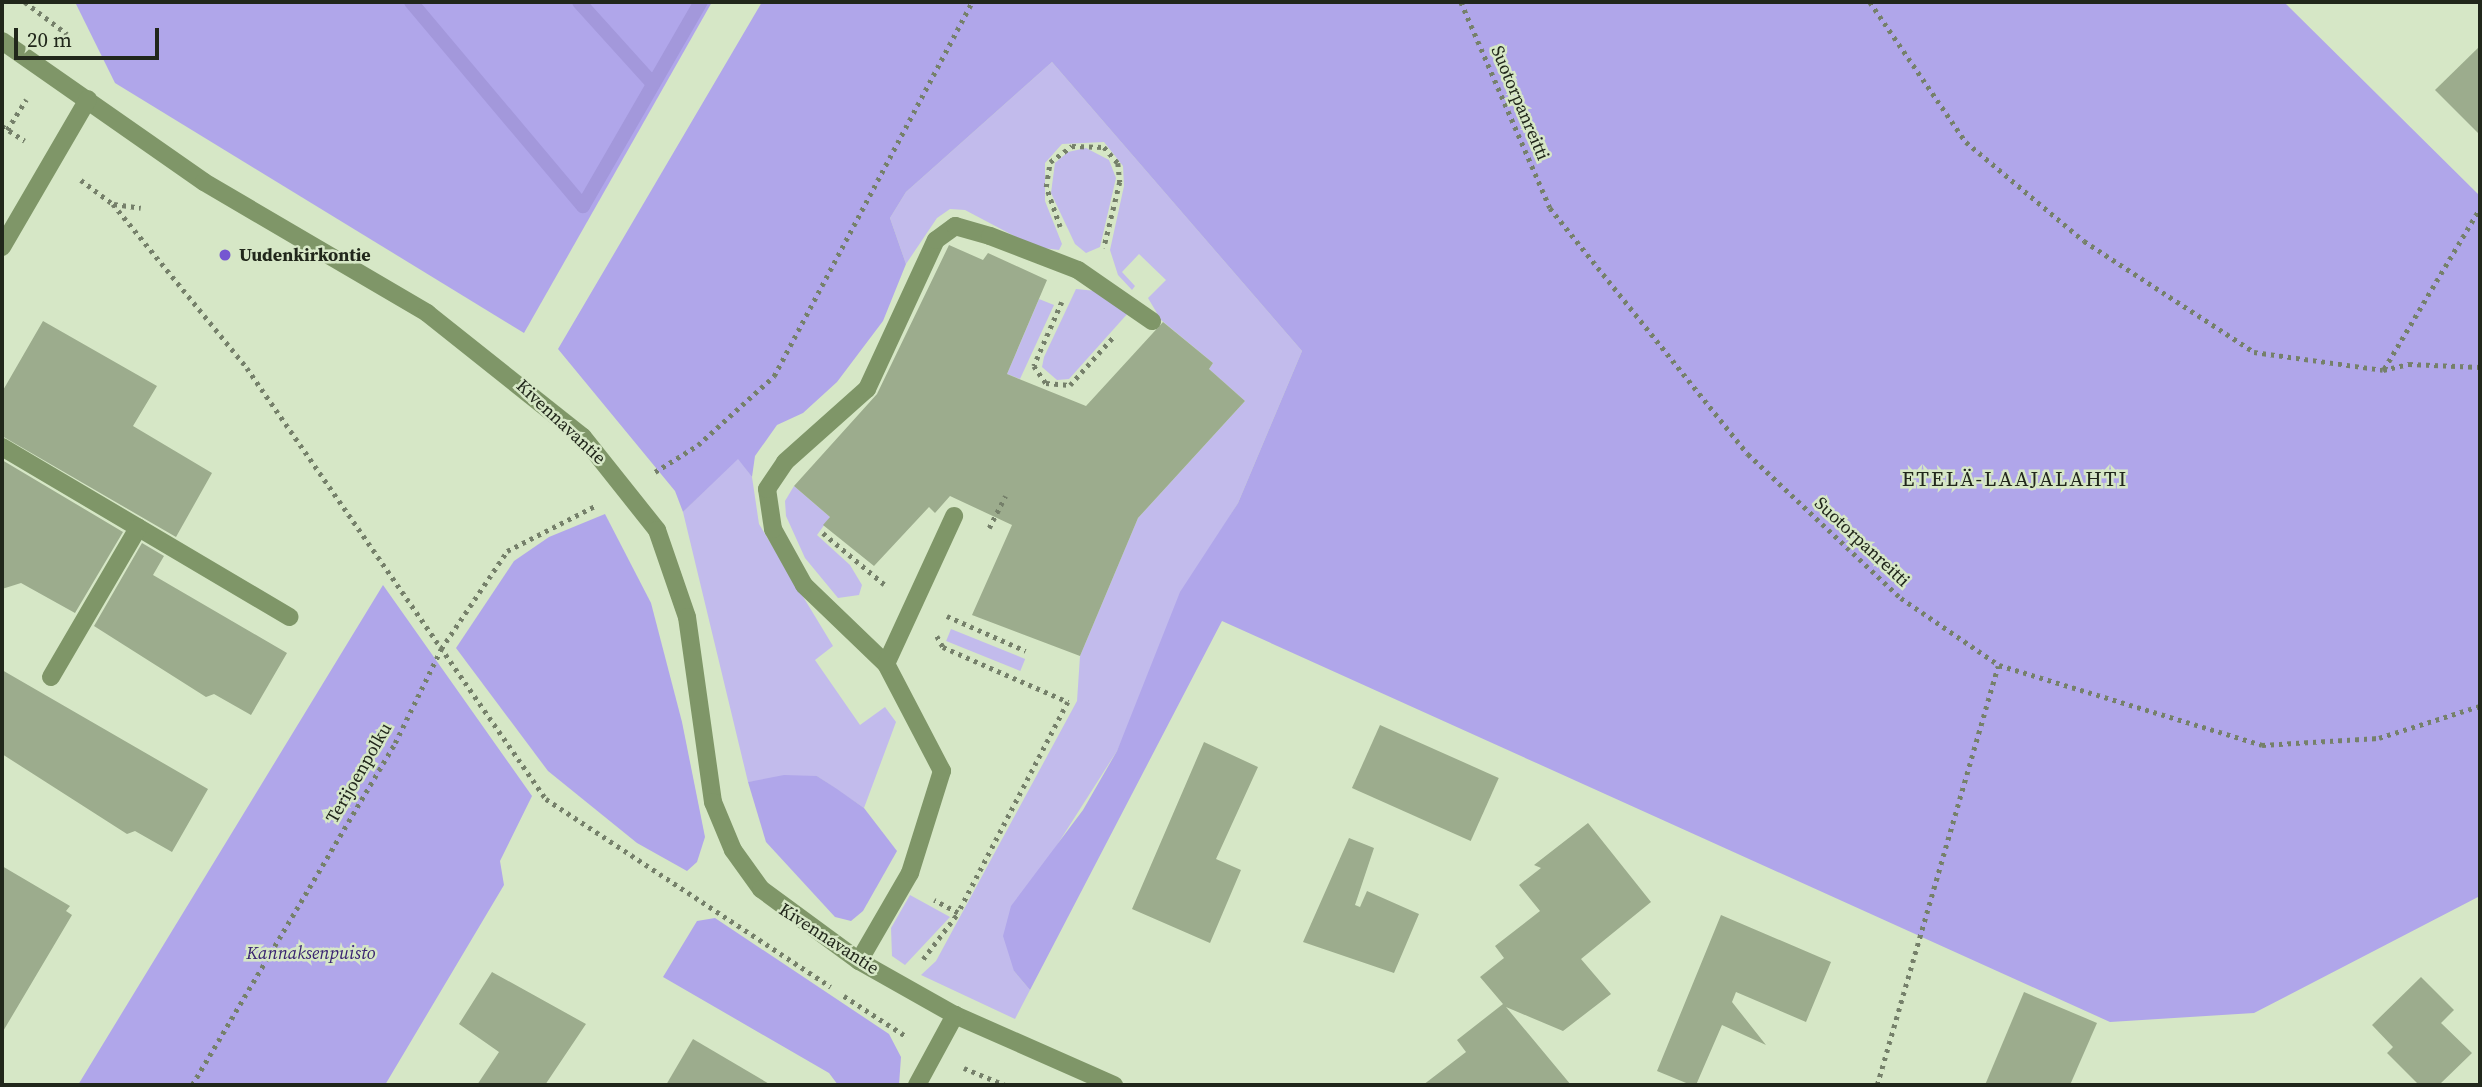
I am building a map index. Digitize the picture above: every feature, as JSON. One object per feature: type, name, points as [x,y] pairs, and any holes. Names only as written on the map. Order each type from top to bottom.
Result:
[{"type":"street","name":"Kivennavantie","points":[[2,41],[204,182],[438,320],[583,437],[628,488],[657,530],[683,602],[706,776],[724,832],[769,898],[859,961],[955,1015],[1114,1085]]},
{"type":"street","points":[[2,247],[88,99]]},
{"type":"street","points":[[859,961],[904,883],[942,771],[886,664],[804,585],[773,528],[767,489],[785,462],[867,389],[936,240],[955,226],[1078,270],[1145,315]]},
{"type":"street","points":[[2,447],[289,617]]},
{"type":"street","points":[[886,664],[954,516]]},
{"type":"street","points":[[51,677],[138,528]]},
{"type":"street","points":[[917,1085],[955,1015]]},
{"type":"path","points":[[628,488],[698,445],[774,376],[972,2]]},
{"type":"path","name":"Suotorpanreitti","points":[[1461,2],[1550,208],[1748,454],[1901,598],[1998,665],[2262,745],[2379,738],[2480,706]]},
{"type":"path","points":[[1870,2],[1966,142],[2084,241],[2254,352],[2383,370],[2409,365],[2479,366]]},
{"type":"path","points":[[2,126],[54,159],[113,204],[247,368],[546,799],[935,1056],[1005,1085]]},
{"type":"path","points":[[1078,270],[1049,201],[1046,173],[1059,152],[1095,144],[1112,154],[1120,183],[1102,255],[1078,270],[1037,354],[1034,366],[1046,383],[1070,385],[1145,315]]},
{"type":"path","points":[[113,204],[141,208]]},
{"type":"path","points":[[2383,370],[2480,208]]},
{"type":"path","points":[[987,532],[1005,496]]},
{"type":"path","name":"Terijoenpolku","points":[[192,1085],[394,743],[441,649],[507,551],[585,511]]},
{"type":"path","points":[[823,533],[911,608]]},
{"type":"path","points":[[881,1020],[958,913],[1068,702],[943,648],[937,633],[952,604]]},
{"type":"path","points":[[946,616],[1026,651]]},
{"type":"path","points":[[1877,1085],[1998,665]]},
{"type":"path","points":[[904,883],[958,913]]},
{"type":"shaded area","points":[[1052,62],[1302,351],[1238,503],[1211,546],[1117,751],[1052,853],[1014,971],[1030,990],[1015,1019],[921,975],[936,961],[1077,701],[1080,656],[1138,518],[1245,401],[1209,369],[1213,363],[1161,320],[1148,298],[1166,280],[1139,254],[1122,272],[1135,286],[1132,290],[1118,275],[1110,250],[1124,186],[1123,166],[1104,142],[1062,144],[1045,163],[1045,201],[1062,244],[1059,250],[1035,247],[965,210],[950,209],[937,218],[906,264],[890,218],[906,192]]},
{"type":"shaded area","points":[[1086,148],[1109,160],[1116,178],[1100,247],[1086,253],[1075,244],[1051,193],[1055,163],[1068,152]]},
{"type":"shaded area","points":[[1076,289],[1096,291],[1129,312],[1069,379],[1057,380],[1042,367],[1044,357]]},
{"type":"shaded area","points":[[1039,299],[1054,305],[1020,379],[1007,374]]},
{"type":"shaded area","points":[[738,458],[752,477],[759,524],[833,646],[815,660],[860,725],[885,707],[896,722],[864,808],[817,776],[748,782],[683,512]]},
{"type":"shaded area","points":[[794,486],[830,517],[817,535],[850,565],[862,585],[859,595],[838,598],[805,558],[786,516],[785,501]]},
{"type":"shaded area","points":[[951,629],[1025,659],[1020,671],[946,641]]},
{"type":"shaded area","points":[[910,895],[950,917],[905,965],[892,956],[891,928]]},
{"type":"green space","points":[[75,2],[712,2],[524,333],[115,83]]},
{"type":"green space","points":[[762,2],[2284,2],[2480,196],[2480,896],[2254,1013],[2110,1022],[1222,621],[1030,990],[1014,971],[1003,936],[1011,906],[1083,810],[1117,751],[1180,592],[1238,503],[1302,351],[1052,62],[906,192],[890,218],[906,264],[883,321],[837,382],[803,413],[777,425],[755,456],[752,477],[738,459],[683,512],[675,491],[558,349]]},
{"type":"green space","points":[[605,514],[651,603],[682,722],[705,837],[697,862],[687,871],[637,843],[548,771],[456,648],[514,561],[549,537]]},
{"type":"green space","name":"Kannaksenpuisto","points":[[383,585],[532,796],[500,861],[504,885],[385,1085],[78,1085]]},
{"type":"green space","points":[[784,775],[817,776],[837,789],[864,808],[897,851],[863,911],[851,921],[835,917],[766,842],[748,782]]},
{"type":"green space","points":[[715,918],[889,1034],[901,1057],[899,1085],[838,1085],[829,1073],[663,977],[697,921]]},
{"type":"building","points":[[2480,46],[2480,135],[2435,90]]},
{"type":"building","points":[[949,245],[983,260],[988,253],[1047,280],[1007,374],[1086,406],[1163,322],[1213,363],[1209,369],[1245,401],[1138,518],[1080,656],[972,615],[1012,525],[950,496],[935,513],[929,507],[874,566],[823,525],[830,517],[794,486],[877,394]]},
{"type":"building","points":[[43,321],[157,386],[133,426],[212,473],[176,537],[2,436],[2,392]]},
{"type":"building","points":[[2,460],[123,532],[75,613],[21,583],[2,589]]},
{"type":"building","points":[[142,543],[164,556],[153,575],[287,653],[251,715],[214,694],[206,697],[94,626]]},
{"type":"building","points":[[2,670],[208,789],[172,852],[135,831],[127,834],[2,754]]},
{"type":"building","points":[[1380,725],[1499,778],[1471,841],[1352,788]]},
{"type":"building","points":[[1204,742],[1258,767],[1216,859],[1241,870],[1210,943],[1132,909]]},
{"type":"building","points":[[1588,823],[1651,902],[1581,959],[1611,994],[1563,1031],[1506,1007],[1571,1085],[1423,1085],[1466,1052],[1457,1040],[1503,1004],[1480,977],[1504,958],[1495,946],[1540,911],[1519,885],[1541,868],[1534,865]]},
{"type":"building","points":[[1349,838],[1374,848],[1355,905],[1360,907],[1367,891],[1419,914],[1394,973],[1303,942]]},
{"type":"building","points":[[2,866],[70,906],[66,911],[72,915],[2,1033]]},
{"type":"building","points":[[1721,915],[1831,962],[1806,1022],[1736,992],[1732,1002],[1766,1045],[1722,1025],[1696,1085],[1691,1085],[1657,1071]]},
{"type":"building","points":[[492,972],[586,1024],[545,1085],[477,1085],[499,1052],[459,1024]]},
{"type":"building","points":[[2421,977],[2454,1010],[2441,1023],[2472,1053],[2439,1085],[2419,1085],[2387,1053],[2393,1047],[2372,1025]]},
{"type":"building","points":[[2024,992],[2097,1023],[2070,1085],[1985,1085]]},
{"type":"building","points":[[693,1039],[771,1085],[666,1085]]},
{"type":"waterway","points":[[411,2],[583,206],[701,2]]},
{"type":"waterway","points":[[579,2],[653,84]]},
{"type":"place","name":"Uudenkirkontie","points":[[225,255]]},
{"type":"district","name":"ETELÄ-LAAJALAHTI","points":[[2015,479]]}]
